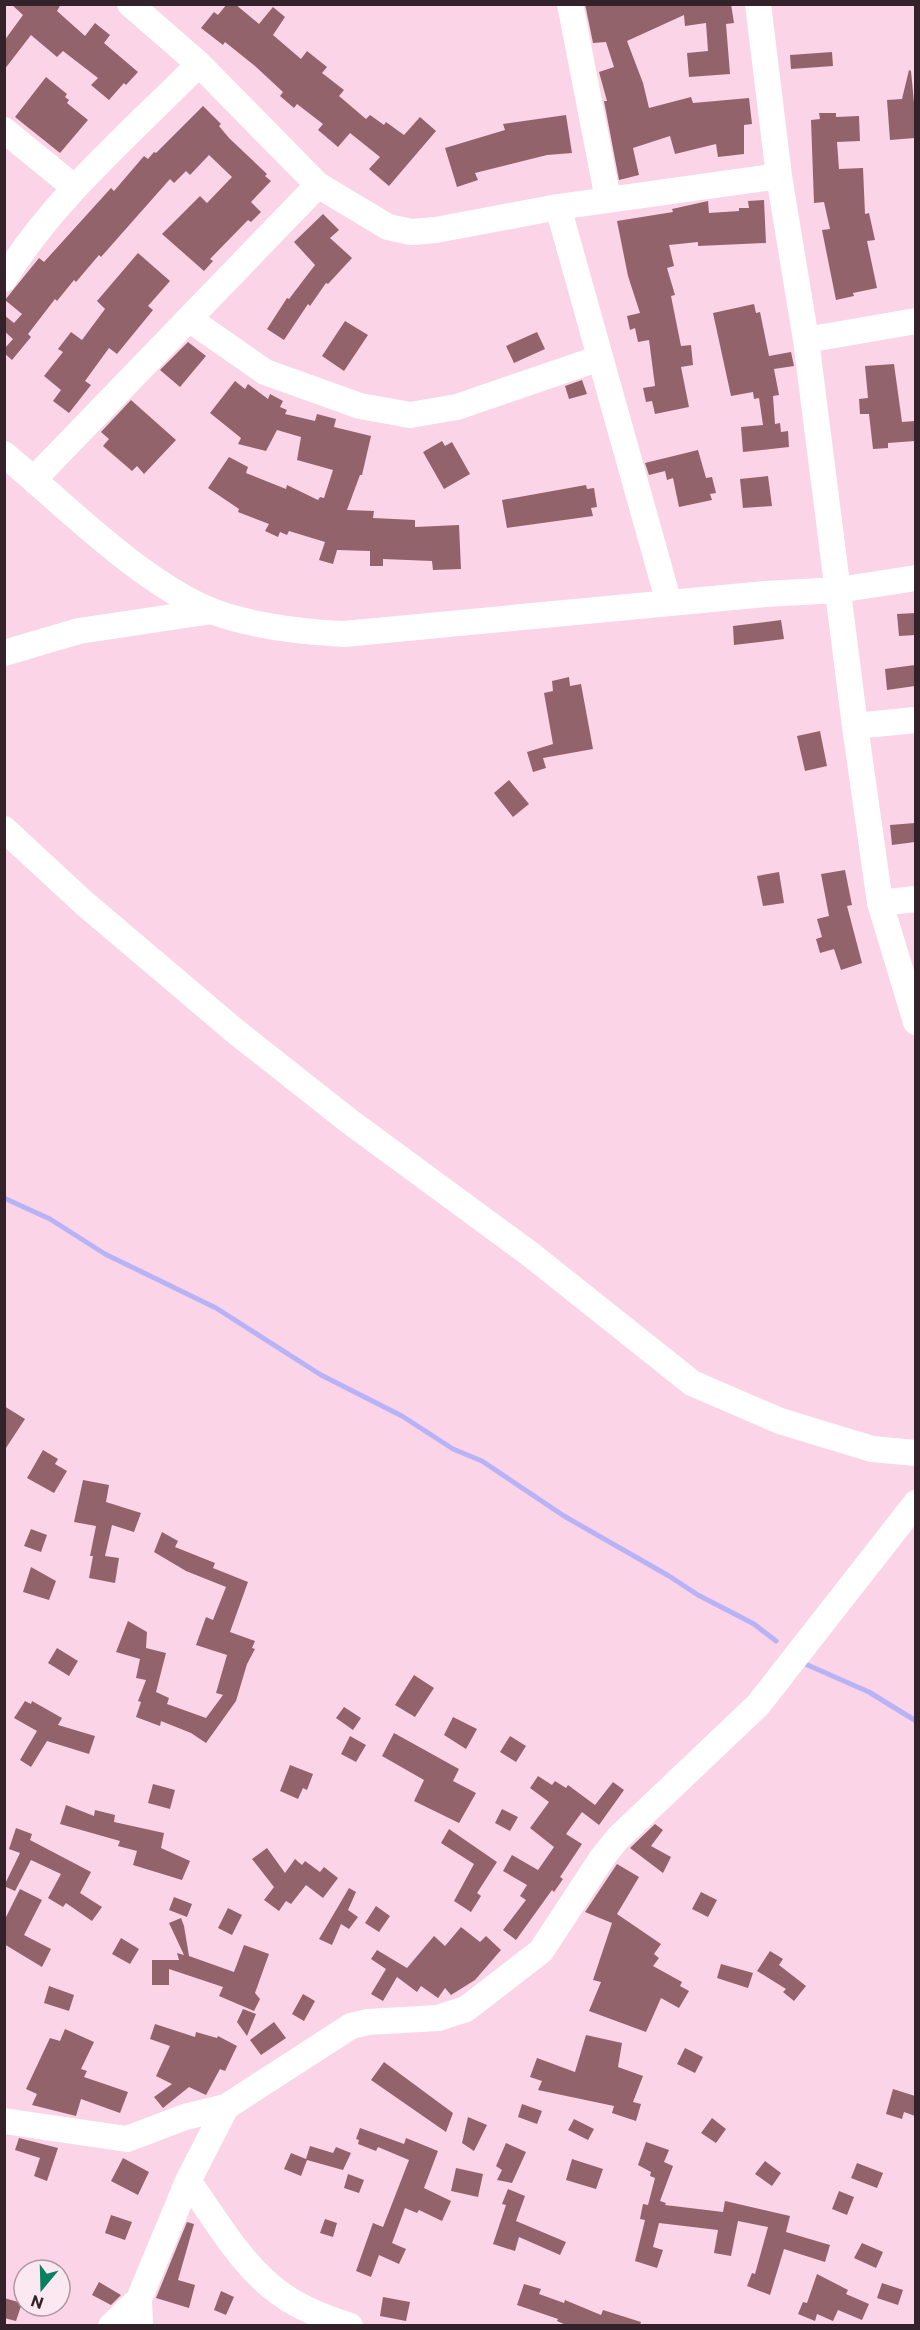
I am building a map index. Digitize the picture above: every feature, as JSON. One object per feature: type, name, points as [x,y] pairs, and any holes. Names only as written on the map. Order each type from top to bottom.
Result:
[{"type":"street","points":[[130,4],[199,64],[318,185],[388,227],[411,232],[436,230],[608,199],[779,176]]},
{"type":"street","points":[[570,4],[608,199]]},
{"type":"street","points":[[758,4],[779,176],[806,340],[880,903],[915,1022]]},
{"type":"street","points":[[4,279],[24,248],[75,188],[199,64]]},
{"type":"street","points":[[4,130],[75,188]]},
{"type":"street","points":[[34,479],[318,185]]},
{"type":"street","points":[[558,207],[669,603]]},
{"type":"street","points":[[189,319],[265,372],[360,406],[411,414],[457,407],[600,358]]},
{"type":"street","points":[[806,340],[915,321]]},
{"type":"street","points":[[4,454],[133,563],[189,601],[212,611],[266,626],[344,634],[669,603],[838,590],[915,578]]},
{"type":"street","points":[[4,653],[79,631],[212,611]]},
{"type":"street","points":[[855,726],[915,720]]},
{"type":"street","points":[[4,829],[84,903],[235,1031],[349,1121],[530,1254],[692,1383],[780,1421],[872,1449],[915,1453]]},
{"type":"street","points":[[880,903],[915,899]]},
{"type":"street","points":[[4,2121],[127,2139],[185,2117],[225,2107],[351,2026],[368,2022],[450,2016],[465,2009],[527,1965],[541,1951],[589,1876],[618,1838],[758,1705],[915,1503]]},
{"type":"street","points":[[111,2325],[139,2299],[188,2181],[225,2107]]},
{"type":"street","points":[[188,2181],[262,2278],[279,2293],[305,2308],[350,2325]]},
{"type":"street","points":[[139,2299],[140,2325]]},
{"type":"building","points":[[11,4],[61,4],[57,11],[85,36],[95,23],[110,35],[104,43],[138,72],[126,85],[124,83],[109,100],[91,85],[98,78],[63,51],[57,57],[31,35],[4,70],[4,41],[23,15]]},
{"type":"building","points":[[227,4],[235,4],[259,24],[273,7],[285,17],[273,35],[301,59],[307,51],[327,67],[322,73],[344,90],[339,96],[366,119],[370,115],[384,125],[386,122],[404,135],[420,117],[436,131],[389,186],[369,169],[380,157],[350,133],[338,147],[318,130],[323,124],[297,104],[294,108],[280,96],[283,92],[255,66],[225,42],[223,45],[201,28],[214,12],[218,15]]},
{"type":"building","points":[[585,4],[731,4],[734,23],[726,24],[730,74],[689,77],[687,53],[708,51],[706,23],[685,26],[684,15],[627,41],[643,83],[649,108],[691,97],[693,103],[749,98],[752,124],[744,125],[744,154],[718,157],[716,144],[675,154],[670,136],[633,148],[639,175],[619,180],[604,101],[607,101],[599,72],[614,67],[606,42],[593,43]]},
{"type":"building","points":[[832,52],[833,66],[791,69],[790,55]]},
{"type":"building","points":[[909,70],[911,71],[915,113],[915,138],[890,140],[887,100],[902,99]]},
{"type":"building","points":[[46,77],[67,94],[65,97],[69,100],[67,103],[88,120],[60,153],[15,117]]},
{"type":"building","points":[[203,106],[221,124],[219,126],[229,138],[267,174],[265,176],[271,181],[251,202],[261,212],[251,222],[248,220],[210,259],[213,261],[204,271],[162,234],[200,196],[207,203],[232,177],[209,155],[190,175],[186,171],[174,183],[170,179],[101,257],[99,255],[76,282],[74,280],[57,301],[55,299],[28,334],[31,337],[12,360],[4,353],[4,349],[13,339],[4,331],[4,315],[14,323],[22,314],[5,300],[39,258],[44,262],[111,188],[114,191],[144,156],[148,159],[154,152],[156,153]]},
{"type":"building","points":[[819,113],[836,113],[836,117],[859,116],[860,141],[837,142],[839,169],[863,168],[865,214],[869,213],[875,240],[867,241],[877,288],[853,293],[854,296],[836,300],[822,230],[830,229],[824,202],[814,203],[811,120],[820,119]]},
{"type":"building","points":[[566,115],[572,153],[547,155],[475,173],[478,180],[457,187],[445,148],[505,130],[503,124]]},
{"type":"building","points":[[764,200],[766,243],[698,246],[698,242],[669,245],[674,266],[667,268],[675,295],[671,296],[681,346],[691,345],[693,365],[681,367],[689,407],[655,414],[652,401],[646,402],[643,388],[655,386],[649,340],[638,342],[635,328],[630,330],[627,316],[640,313],[628,276],[617,221],[673,212],[672,209],[708,201],[709,213],[739,211],[739,208],[749,208],[748,201]]},
{"type":"building","points":[[323,214],[339,230],[330,238],[352,258],[328,284],[326,283],[310,306],[308,304],[284,340],[267,329],[287,298],[289,299],[315,265],[294,242]]},
{"type":"building","points":[[138,253],[170,281],[148,306],[153,310],[117,354],[109,348],[85,381],[91,385],[69,413],[53,401],[61,390],[44,376],[63,352],[58,349],[71,332],[82,340],[105,309],[97,301]]},
{"type":"building","points":[[754,304],[756,313],[760,312],[769,356],[791,352],[794,366],[774,369],[779,395],[773,396],[775,424],[780,423],[781,432],[788,431],[789,447],[743,452],[741,427],[763,425],[759,398],[754,399],[753,392],[731,396],[713,313]]},
{"type":"building","points":[[345,321],[368,335],[344,371],[322,356]]},
{"type":"building","points":[[537,332],[545,349],[514,363],[506,346]]},
{"type":"building","points":[[188,342],[206,356],[180,387],[160,370]]},
{"type":"building","points":[[894,364],[902,422],[915,421],[915,441],[888,443],[888,448],[873,449],[869,414],[860,414],[859,399],[868,398],[865,366]]},
{"type":"building","points":[[582,380],[587,394],[569,399],[565,386]]},
{"type":"building","points":[[235,381],[245,389],[248,384],[268,399],[270,394],[283,401],[280,407],[287,410],[285,414],[315,421],[317,414],[336,419],[334,427],[371,436],[362,475],[360,475],[347,510],[374,511],[373,518],[415,520],[415,527],[459,525],[461,569],[433,570],[432,561],[383,559],[383,566],[370,566],[370,551],[337,550],[333,564],[319,560],[325,542],[289,531],[287,535],[280,532],[278,537],[265,531],[269,524],[238,512],[239,509],[208,488],[229,457],[248,467],[246,473],[286,489],[287,485],[318,500],[320,497],[324,498],[333,470],[297,460],[301,437],[277,430],[266,451],[238,444],[241,438],[210,413]]},
{"type":"building","points":[[131,400],[176,440],[144,474],[137,466],[132,471],[103,446],[109,439],[101,432]]},
{"type":"building","points":[[442,441],[445,446],[452,442],[470,474],[444,489],[423,452]]},
{"type":"building","points":[[698,450],[706,478],[712,477],[716,493],[710,494],[712,500],[679,507],[673,478],[667,480],[665,471],[649,475],[645,463]]},
{"type":"building","points":[[768,476],[772,506],[743,508],[740,479]]},
{"type":"building","points":[[586,485],[587,489],[594,488],[597,507],[591,508],[593,516],[507,528],[502,500]]},
{"type":"building","points":[[915,613],[915,635],[899,636],[897,614]]},
{"type":"building","points":[[781,620],[784,639],[734,645],[733,626]]},
{"type":"building","points":[[915,665],[915,686],[887,690],[885,669]]},
{"type":"building","points":[[569,677],[570,686],[581,684],[593,749],[543,758],[546,768],[533,772],[527,752],[553,744],[544,693],[553,691],[552,681]]},
{"type":"building","points":[[820,731],[827,766],[805,771],[797,736]]},
{"type":"building","points":[[509,780],[529,804],[513,817],[494,793]]},
{"type":"building","points":[[915,823],[915,842],[892,845],[890,825]]},
{"type":"building","points":[[845,870],[852,905],[847,906],[862,963],[841,970],[834,949],[820,953],[816,939],[822,937],[817,919],[829,916],[821,874]]},
{"type":"building","points":[[779,872],[784,903],[763,906],[757,876]]},
{"type":"building","points":[[4,1406],[25,1419],[4,1451]]},
{"type":"building","points":[[43,1450],[58,1459],[55,1464],[67,1471],[54,1493],[27,1478]]},
{"type":"building","points":[[83,1480],[109,1485],[106,1502],[141,1513],[134,1532],[112,1525],[105,1556],[119,1558],[115,1583],[89,1578],[93,1556],[90,1556],[96,1526],[74,1522]]},
{"type":"building","points":[[31,1529],[47,1535],[41,1552],[24,1546]]},
{"type":"building","points":[[162,1532],[178,1541],[175,1547],[215,1563],[213,1568],[248,1582],[230,1632],[255,1641],[252,1648],[255,1649],[247,1664],[236,1701],[206,1743],[191,1733],[161,1721],[160,1726],[136,1717],[141,1702],[138,1701],[146,1680],[136,1678],[140,1659],[116,1652],[128,1621],[147,1632],[146,1648],[166,1653],[156,1692],[169,1698],[167,1704],[206,1718],[223,1695],[216,1693],[227,1655],[196,1645],[206,1617],[213,1620],[226,1587],[186,1571],[154,1552]]},
{"type":"building","points":[[31,1567],[56,1581],[49,1600],[23,1592]]},
{"type":"building","points":[[57,1648],[78,1661],[69,1676],[48,1663]]},
{"type":"building","points":[[414,1675],[434,1688],[415,1717],[395,1705]]},
{"type":"building","points":[[25,1701],[31,1704],[32,1701],[62,1718],[58,1725],[95,1736],[89,1754],[47,1741],[31,1767],[20,1760],[37,1731],[14,1718]]},
{"type":"building","points":[[344,1707],[361,1718],[353,1730],[336,1718]]},
{"type":"building","points":[[453,1717],[477,1729],[466,1749],[444,1735]]},
{"type":"building","points":[[394,1733],[459,1769],[453,1781],[476,1793],[459,1823],[414,1801],[424,1780],[382,1756]]},
{"type":"building","points":[[350,1736],[366,1745],[356,1762],[341,1754]]},
{"type":"building","points":[[510,1736],[526,1746],[516,1762],[500,1752]]},
{"type":"building","points":[[290,1765],[313,1774],[307,1790],[303,1788],[298,1799],[280,1791]]},
{"type":"building","points":[[538,1776],[552,1785],[555,1781],[566,1788],[568,1785],[595,1805],[613,1782],[624,1790],[599,1825],[582,1812],[566,1834],[582,1844],[560,1877],[563,1879],[554,1892],[552,1890],[516,1940],[503,1930],[526,1900],[520,1896],[527,1885],[503,1871],[512,1855],[538,1870],[554,1847],[530,1828],[549,1802],[530,1788]]},
{"type":"building","points":[[153,1784],[175,1790],[170,1809],[148,1803]]},
{"type":"building","points":[[66,1805],[94,1816],[95,1810],[115,1815],[114,1822],[164,1833],[161,1848],[190,1861],[182,1880],[133,1865],[137,1851],[118,1846],[120,1841],[60,1824]]},
{"type":"building","points":[[502,1809],[518,1817],[510,1831],[495,1823]]},
{"type":"building","points":[[655,1824],[663,1830],[651,1846],[671,1857],[663,1873],[630,1848]]},
{"type":"building","points":[[16,1828],[32,1834],[30,1840],[91,1872],[80,1893],[102,1907],[92,1921],[66,1903],[63,1907],[48,1898],[61,1874],[31,1860],[15,1891],[4,1886],[20,1853],[9,1849]]},
{"type":"building","points":[[449,1829],[497,1862],[477,1893],[481,1896],[471,1912],[454,1901],[474,1864],[441,1843]]},
{"type":"building","points":[[267,1848],[285,1873],[295,1859],[302,1865],[305,1861],[320,1872],[324,1867],[338,1878],[323,1898],[306,1885],[291,1904],[286,1901],[279,1911],[264,1900],[274,1887],[252,1859]]},
{"type":"building","points":[[617,1864],[639,1877],[617,1914],[661,1944],[654,1954],[659,1958],[653,1966],[682,1982],[680,1986],[689,1991],[679,2008],[661,1998],[646,2032],[589,2011],[601,1982],[593,1980],[612,1923],[585,1912]]},
{"type":"building","points":[[349,1888],[356,1892],[348,1910],[358,1917],[349,1929],[341,1924],[332,1945],[319,1939]]},
{"type":"building","points":[[20,1889],[42,1900],[24,1935],[51,1949],[42,1967],[4,1944],[4,1921]]},
{"type":"building","points":[[701,1892],[717,1900],[708,1917],[692,1909]]},
{"type":"building","points":[[174,1897],[192,1904],[187,1917],[169,1910]]},
{"type":"building","points":[[376,1906],[390,1916],[379,1932],[365,1923]]},
{"type":"building","points":[[228,1908],[242,1915],[232,1935],[218,1928]]},
{"type":"building","points":[[181,1918],[189,1956],[234,1972],[244,1945],[269,1954],[255,1993],[260,1999],[254,2011],[219,1996],[223,1987],[169,1969],[169,1985],[152,1985],[152,1960],[179,1960],[177,1953],[184,1955],[169,1923]]},
{"type":"building","points":[[461,1927],[480,1942],[486,1936],[501,1950],[475,1980],[451,1995],[445,1988],[438,1998],[421,1986],[417,1992],[397,1977],[383,2001],[371,1994],[386,1969],[371,1959],[377,1950],[407,1968],[434,1936],[445,1946]]},
{"type":"building","points":[[121,1938],[139,1949],[130,1964],[112,1954]]},
{"type":"building","points":[[770,1951],[783,1959],[779,1965],[806,1986],[794,2001],[783,1992],[786,1989],[757,1971]]},
{"type":"building","points":[[721,1964],[753,1973],[748,1988],[717,1978]]},
{"type":"building","points":[[49,1986],[74,1995],[69,2011],[44,2003]]},
{"type":"building","points":[[303,1994],[315,2001],[304,2021],[292,2014]]},
{"type":"building","points":[[243,2009],[256,2014],[247,2036],[237,2022]]},
{"type":"building","points":[[274,2022],[286,2038],[261,2055],[250,2040]]},
{"type":"building","points":[[155,2024],[195,2037],[196,2032],[217,2038],[218,2036],[237,2046],[225,2071],[220,2069],[206,2095],[189,2087],[163,2108],[154,2097],[172,2084],[156,2076],[170,2046],[150,2039]]},
{"type":"building","points":[[65,2029],[94,2042],[81,2069],[87,2071],[84,2077],[128,2092],[120,2113],[81,2099],[76,2116],[32,2105],[37,2094],[26,2089],[50,2038],[60,2041]]},
{"type":"building","points":[[586,2035],[622,2043],[618,2067],[643,2076],[633,2102],[641,2104],[636,2121],[612,2113],[614,2106],[538,2090],[542,2081],[530,2077],[537,2058],[575,2072]]},
{"type":"building","points":[[685,2048],[703,2057],[695,2073],[677,2064]]},
{"type":"building","points":[[384,2062],[453,2113],[446,2132],[371,2080]]},
{"type":"building","points":[[893,2089],[915,2096],[915,2116],[904,2112],[902,2119],[886,2114]]},
{"type":"building","points":[[522,2104],[542,2111],[537,2124],[518,2117]]},
{"type":"building","points":[[468,2117],[487,2125],[474,2151],[462,2143]]},
{"type":"building","points":[[712,2118],[726,2129],[716,2143],[701,2133]]},
{"type":"building","points":[[574,2119],[594,2129],[588,2140],[568,2130]]},
{"type":"building","points":[[360,2128],[404,2144],[406,2138],[438,2151],[424,2188],[451,2201],[442,2221],[419,2210],[417,2213],[405,2208],[392,2243],[406,2249],[399,2264],[379,2255],[371,2277],[356,2271],[373,2223],[383,2227],[409,2160],[378,2147],[376,2151],[358,2144],[359,2140],[356,2139]]},
{"type":"building","points":[[19,2138],[58,2148],[47,2181],[34,2176],[40,2158],[15,2150]]},
{"type":"building","points":[[646,2142],[669,2150],[664,2162],[673,2166],[660,2201],[666,2203],[665,2205],[723,2212],[725,2201],[790,2216],[786,2232],[830,2245],[825,2262],[784,2249],[770,2295],[747,2286],[752,2273],[755,2274],[768,2227],[738,2221],[731,2256],[714,2253],[718,2230],[659,2223],[653,2247],[663,2250],[657,2268],[635,2261],[645,2220],[640,2219],[643,2204],[648,2205],[655,2178],[650,2176],[651,2172],[638,2165]]},
{"type":"building","points":[[506,2143],[526,2152],[512,2183],[497,2180],[502,2170],[496,2166]]},
{"type":"building","points":[[310,2146],[333,2153],[336,2147],[351,2153],[343,2170],[307,2160],[301,2176],[284,2169],[291,2153],[306,2159]]},
{"type":"building","points":[[123,2158],[149,2172],[138,2195],[111,2181]]},
{"type":"building","points":[[572,2159],[603,2169],[596,2189],[566,2180]]},
{"type":"building","points":[[765,2161],[781,2173],[772,2186],[755,2174]]},
{"type":"building","points":[[857,2163],[883,2173],[877,2188],[851,2178]]},
{"type":"building","points":[[456,2168],[483,2174],[478,2197],[451,2191]]},
{"type":"building","points":[[348,2174],[364,2180],[359,2193],[344,2188]]},
{"type":"building","points":[[508,2189],[525,2196],[516,2221],[566,2242],[560,2255],[519,2237],[515,2251],[493,2244],[506,2205],[502,2204]]},
{"type":"building","points":[[839,2191],[854,2197],[847,2215],[832,2209]]},
{"type":"building","points":[[111,2215],[132,2222],[125,2240],[105,2233]]},
{"type":"building","points":[[325,2219],[337,2223],[333,2237],[320,2233]]},
{"type":"building","points":[[187,2222],[194,2224],[178,2280],[195,2285],[189,2308],[156,2298]]},
{"type":"building","points":[[862,2243],[883,2252],[876,2268],[854,2258]]},
{"type":"building","points":[[817,2274],[848,2290],[846,2294],[869,2304],[862,2320],[838,2310],[833,2321],[817,2314],[815,2321],[798,2314],[803,2302],[807,2303]]},
{"type":"building","points":[[99,2282],[121,2295],[111,2305],[92,2295]]},
{"type":"building","points":[[882,2283],[903,2290],[898,2305],[877,2298]]},
{"type":"building","points":[[524,2284],[541,2289],[539,2294],[564,2303],[565,2300],[601,2315],[603,2310],[641,2322],[640,2325],[566,2325],[557,2321],[558,2319],[517,2305]]},
{"type":"building","points":[[221,2291],[234,2297],[226,2315],[214,2310]]},
{"type":"building","points":[[383,2297],[410,2302],[406,2321],[380,2316]]},
{"type":"building","points":[[4,2298],[12,2300],[12,2318],[17,2318],[16,2321],[4,2318]]},
{"type":"waterway","points":[[4,1198],[50,1219],[105,1254],[216,1308],[321,1375],[402,1416],[453,1449],[482,1461],[564,1516],[698,1595],[754,1624],[776,1641]]},
{"type":"waterway","points":[[803,1663],[869,1692],[916,1721]]}]
